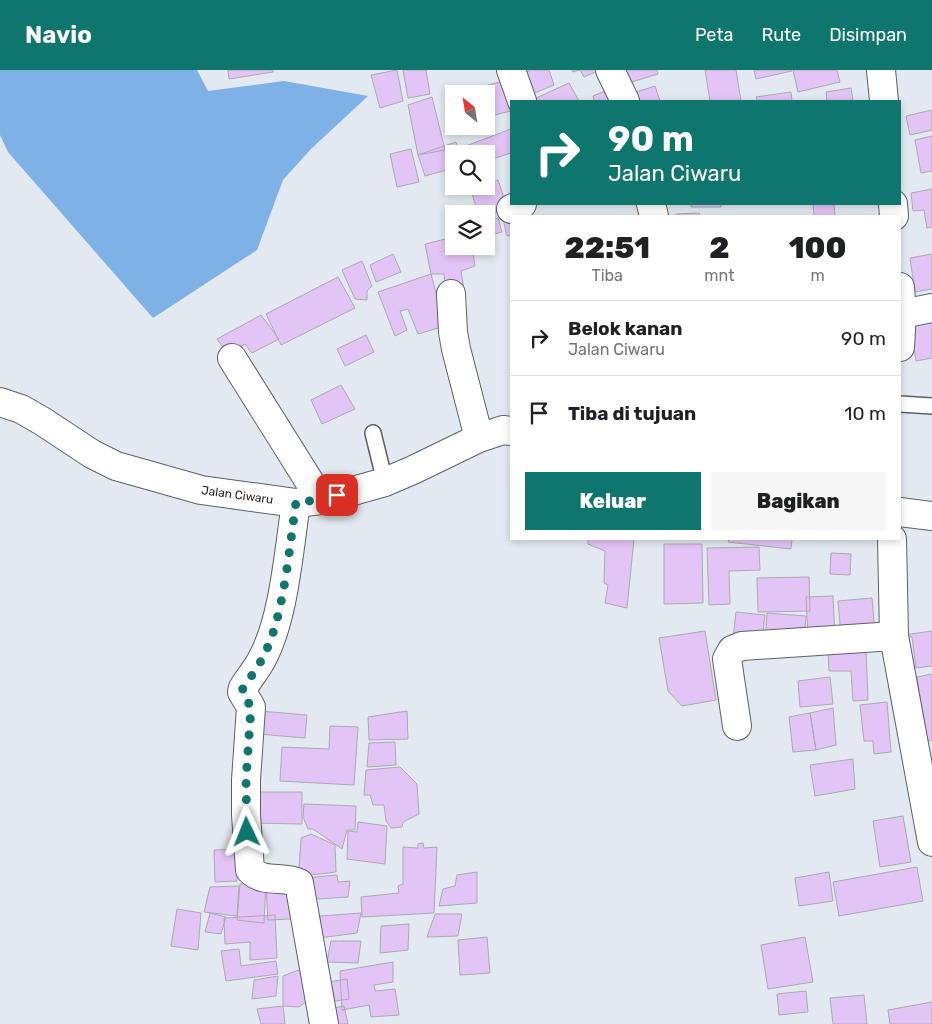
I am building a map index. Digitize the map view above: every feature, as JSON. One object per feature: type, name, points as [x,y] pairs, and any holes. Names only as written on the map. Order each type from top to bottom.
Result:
[{"type":"street","points":[[512,70],[522,100]]},
{"type":"street","points":[[610,70],[625,100]]},
{"type":"street","points":[[881,70],[884,100]]},
{"type":"street","points":[[451,294],[456,349],[479,438]]},
{"type":"street","points":[[901,300],[901,330]]},
{"type":"street","points":[[902,314],[932,308]]},
{"type":"street","points":[[232,358],[308,501],[271,638],[262,659],[242,692],[251,707],[246,780],[246,815],[250,870],[254,874],[267,879],[292,880],[299,883],[324,1024]]},
{"type":"street","name":"Jalan Ciwaru","points":[[0,402],[21,409],[92,454],[116,466],[201,490],[308,501],[385,482],[479,438],[503,430],[510,431]]},
{"type":"street","points":[[901,512],[932,516]]},
{"type":"street","points":[[892,540],[894,636],[932,842]]},
{"type":"street","points":[[737,726],[727,659],[732,650],[742,646],[894,636]]},
{"type":"lane","points":[[901,404],[932,406]]},
{"type":"lane","points":[[373,433],[385,482]]},
{"type":"shaded area","points":[[0,70],[197,70],[208,91],[284,81],[368,96],[311,149],[283,180],[257,250],[153,318],[8,152],[0,135]]},
{"type":"building","points":[[228,70],[273,70],[273,72],[229,79]]},
{"type":"building","points":[[397,70],[403,101],[380,108],[371,75]]},
{"type":"building","points":[[403,70],[426,70],[430,94],[408,98]]},
{"type":"building","points":[[531,70],[549,70],[554,85],[527,96],[521,74]]},
{"type":"building","points":[[580,70],[600,70],[584,77]]},
{"type":"building","points":[[621,70],[657,70],[658,74],[628,83]]},
{"type":"building","points":[[705,70],[736,70],[741,100],[710,100]]},
{"type":"building","points":[[754,70],[791,70],[792,71],[756,79]]},
{"type":"building","points":[[793,70],[837,70],[840,82],[798,92]]},
{"type":"building","points":[[513,78],[510,111],[495,115],[495,85],[489,85]]},
{"type":"building","points":[[569,83],[578,100],[534,100]]},
{"type":"building","points":[[655,86],[660,100],[639,100],[636,92]]},
{"type":"building","points":[[615,87],[619,100],[594,100],[593,96]]},
{"type":"building","points":[[851,88],[853,100],[827,100],[826,92]]},
{"type":"building","points":[[791,92],[792,100],[757,100],[756,97]]},
{"type":"building","points":[[432,97],[445,150],[418,155],[408,105]]},
{"type":"building","points":[[932,110],[932,130],[910,135],[906,116]]},
{"type":"building","points":[[510,129],[510,153],[495,158],[495,145],[468,145]]},
{"type":"building","points":[[932,136],[932,171],[921,173],[915,140]]},
{"type":"building","points":[[445,146],[445,170],[425,176],[418,155]]},
{"type":"building","points":[[411,149],[419,182],[397,187],[390,154]]},
{"type":"building","points":[[498,180],[508,210],[495,213],[495,205],[475,205],[472,195],[495,195],[495,181]]},
{"type":"building","points":[[932,189],[932,227],[927,228],[924,210],[913,211],[911,193]]},
{"type":"building","points":[[691,205],[721,205],[721,207],[691,207]]},
{"type":"building","points":[[813,205],[834,205],[835,215],[814,215]]},
{"type":"building","points":[[699,213],[700,215],[676,215]]},
{"type":"building","points":[[510,217],[510,235],[507,236],[503,219]]},
{"type":"building","points":[[498,218],[502,232],[495,234],[495,219]]},
{"type":"building","points":[[445,239],[445,255],[473,255],[475,266],[461,271],[464,290],[446,293],[444,274],[431,274],[425,244]]},
{"type":"building","points":[[393,254],[401,272],[376,282],[370,265]]},
{"type":"building","points":[[932,254],[932,289],[915,292],[910,258]]},
{"type":"building","points":[[362,261],[372,286],[367,291],[367,300],[355,299],[342,270]]},
{"type":"building","points":[[431,274],[445,326],[418,334],[408,309],[400,311],[407,330],[395,336],[378,292]]},
{"type":"building","points":[[338,277],[355,308],[281,345],[266,314]]},
{"type":"building","points":[[932,314],[932,358],[916,361],[909,318]]},
{"type":"building","points":[[261,315],[279,339],[252,353],[245,344],[227,353],[217,339]]},
{"type":"building","points":[[366,335],[374,352],[345,366],[337,349]]},
{"type":"building","points":[[341,385],[355,409],[322,424],[311,400]]},
{"type":"building","points":[[588,540],[634,540],[627,608],[605,603],[608,585],[604,583],[605,551],[588,544]]},
{"type":"building","points":[[729,540],[792,540],[791,549],[728,542]]},
{"type":"building","points":[[664,544],[702,544],[703,603],[664,604]]},
{"type":"building","points":[[759,547],[760,570],[729,571],[730,604],[709,605],[707,548]]},
{"type":"building","points":[[831,553],[851,554],[850,575],[830,574]]},
{"type":"building","points":[[809,577],[810,611],[758,612],[757,578]]},
{"type":"building","points":[[833,596],[835,637],[808,639],[806,597]]},
{"type":"building","points":[[872,598],[875,633],[841,636],[838,601]]},
{"type":"building","points":[[736,612],[765,615],[762,641],[733,638]]},
{"type":"building","points":[[767,613],[806,616],[804,642],[765,640]]},
{"type":"building","points":[[705,631],[716,700],[682,706],[668,691],[659,638]]},
{"type":"building","points":[[932,631],[932,666],[916,668],[912,637],[904,635]]},
{"type":"building","points":[[866,648],[868,700],[853,701],[851,671],[829,671],[828,649]]},
{"type":"building","points":[[932,674],[932,740],[927,741],[917,677]]},
{"type":"building","points":[[830,677],[833,704],[800,707],[798,681]]},
{"type":"building","points":[[887,702],[891,752],[874,754],[873,741],[864,741],[860,705]]},
{"type":"building","points":[[833,708],[836,745],[816,750],[810,713]]},
{"type":"building","points":[[260,711],[307,715],[305,738],[258,734]]},
{"type":"building","points":[[407,711],[408,739],[369,740],[368,717]]},
{"type":"building","points":[[810,713],[816,750],[793,752],[789,717]]},
{"type":"building","points":[[330,726],[358,727],[354,785],[280,781],[282,747],[329,749]]},
{"type":"building","points":[[395,742],[396,765],[367,767],[369,743]]},
{"type":"building","points":[[853,759],[855,789],[815,796],[810,765]]},
{"type":"building","points":[[400,767],[417,784],[419,814],[403,822],[402,827],[391,828],[386,821],[384,805],[373,805],[370,795],[364,795],[366,770]]},
{"type":"building","points":[[253,792],[302,792],[302,824],[252,823]]},
{"type":"building","points":[[304,804],[356,806],[355,830],[347,830],[342,849],[313,829],[308,829],[303,817]]},
{"type":"building","points":[[903,816],[911,862],[880,867],[873,821]]},
{"type":"building","points":[[358,822],[387,826],[385,864],[347,859],[348,831],[357,832]]},
{"type":"building","points":[[311,834],[335,845],[336,872],[303,876],[299,868],[301,838]]},
{"type":"building","points":[[423,843],[424,848],[437,847],[434,913],[362,917],[361,897],[399,893],[398,886],[403,884],[403,847],[418,848],[418,844]]},
{"type":"building","points":[[237,849],[237,881],[215,882],[214,850]]},
{"type":"building","points":[[917,867],[923,901],[839,916],[833,882]]},
{"type":"building","points":[[477,872],[477,903],[439,906],[443,889],[455,886],[457,875]]},
{"type":"building","points":[[829,872],[833,901],[799,906],[795,878]]},
{"type":"building","points":[[337,875],[338,882],[350,881],[348,897],[303,900],[305,878]]},
{"type":"building","points":[[266,881],[264,923],[237,920],[240,884]]},
{"type":"building","points":[[239,886],[237,916],[204,912],[210,887]]},
{"type":"building","points":[[289,886],[291,919],[268,920],[266,887]]},
{"type":"building","points":[[177,909],[201,913],[198,950],[171,946]]},
{"type":"building","points":[[210,913],[226,917],[221,934],[205,932]]},
{"type":"building","points":[[361,913],[357,933],[319,938],[320,916]]},
{"type":"building","points":[[435,914],[462,914],[458,936],[427,937]]},
{"type":"building","points":[[275,915],[277,958],[250,960],[250,942],[225,944],[224,918]]},
{"type":"building","points":[[409,924],[408,950],[380,953],[381,926]]},
{"type":"building","points":[[487,937],[490,973],[460,975],[458,940]]},
{"type":"building","points":[[805,937],[813,982],[768,989],[761,945]]},
{"type":"building","points":[[331,941],[361,941],[358,963],[327,962]]},
{"type":"building","points":[[239,949],[241,966],[276,961],[278,974],[226,981],[221,951]]},
{"type":"building","points":[[393,962],[393,982],[374,985],[375,991],[395,989],[399,1015],[371,1017],[369,1005],[342,1010],[340,971]]},
{"type":"building","points":[[307,967],[317,994],[299,1007],[283,1006],[283,976]]},
{"type":"building","points":[[278,976],[276,996],[252,999],[254,980]]},
{"type":"building","points":[[347,979],[349,999],[324,1003],[322,983]]},
{"type":"building","points":[[806,991],[808,1012],[779,1015],[777,994]]},
{"type":"building","points":[[864,995],[867,1024],[833,1024],[830,998]]},
{"type":"building","points":[[932,1002],[932,1024],[890,1024],[888,1010]]},
{"type":"building","points":[[283,1006],[285,1024],[261,1024],[257,1009]]},
{"type":"building","points":[[344,1006],[348,1024],[326,1024],[323,1010]]},
{"type":"route","points":[[247,832],[246,780],[251,705],[242,692],[243,688],[262,659],[271,638],[280,606],[296,502],[321,500],[337,495]]}]
